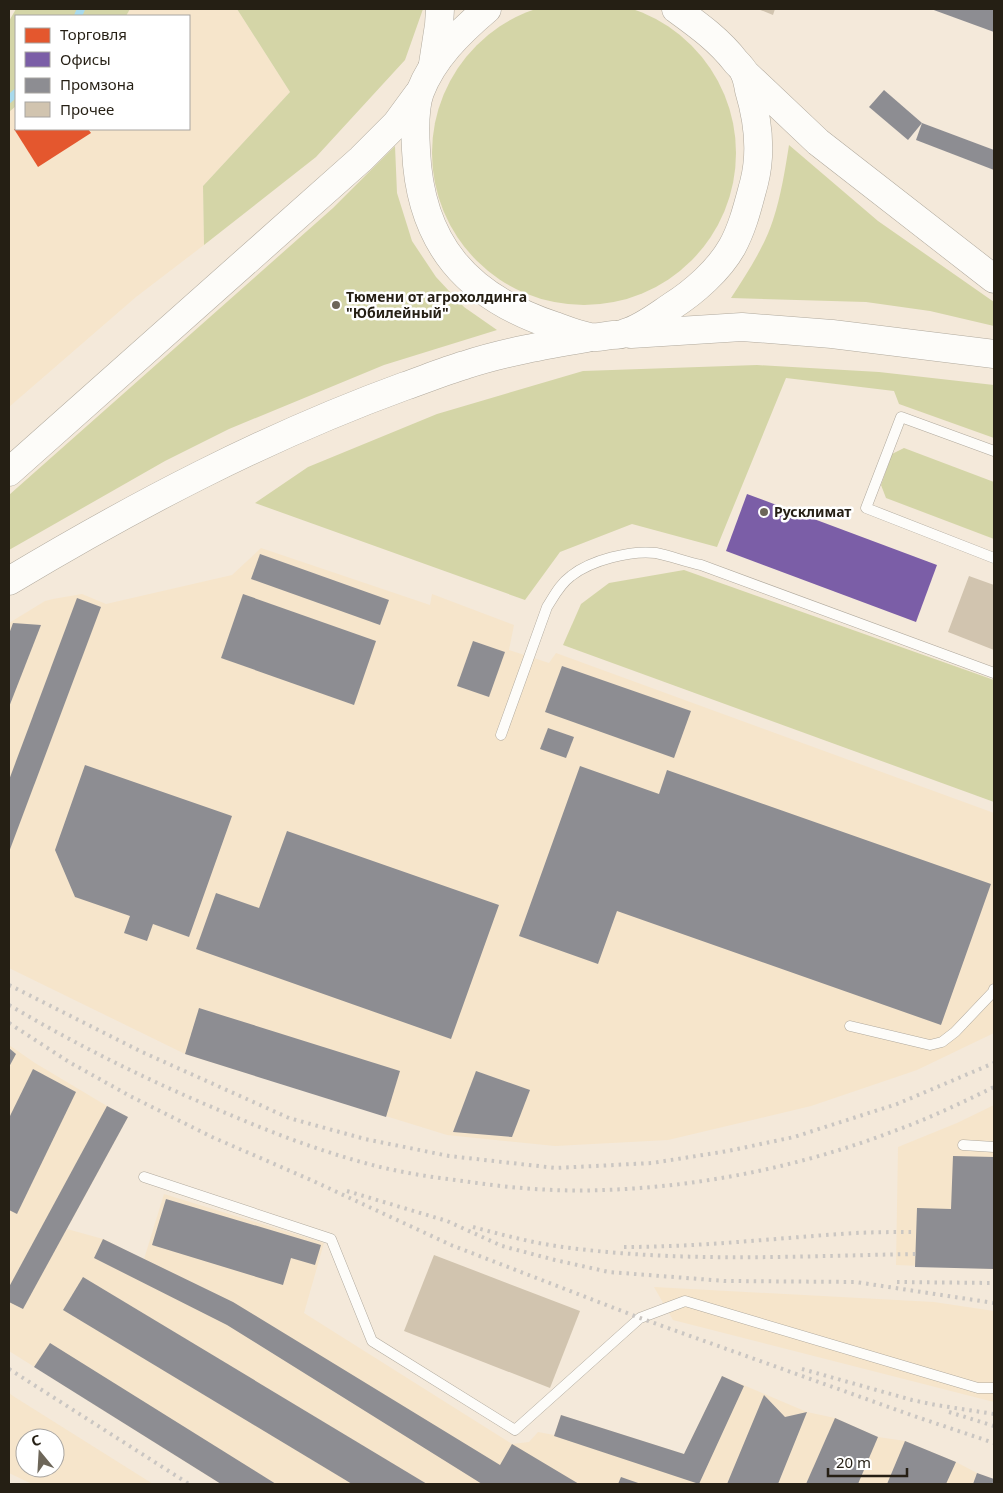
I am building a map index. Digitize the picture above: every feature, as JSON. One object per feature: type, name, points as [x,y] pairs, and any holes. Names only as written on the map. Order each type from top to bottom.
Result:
[{"type":"main road","points":[[433,67],[440,9]]},
{"type":"main road","points":[[14,464],[361,158],[396,124],[419,93],[433,67],[450,44],[466,26],[487,9]]},
{"type":"main road","points":[[676,9],[729,52],[744,72],[818,142],[994,279]]},
{"type":"main road","points":[[624,334],[646,324],[689,295],[710,275],[731,248],[746,215],[753,187],[758,140],[755,110],[744,72]]},
{"type":"main road","points":[[419,93],[415,133],[416,165],[420,190],[426,214],[438,240],[454,264],[494,299],[544,322],[591,337]]},
{"type":"main road","points":[[9,581],[101,527],[232,458],[359,402],[465,365],[514,351],[591,337],[742,327],[832,334],[994,354]]},
{"type":"lane","points":[[994,451],[901,417],[866,508],[994,558]]},
{"type":"lane","points":[[501,734],[546,606],[557,590],[571,576],[591,565],[612,557],[633,553],[656,553],[701,566],[994,674]]},
{"type":"lane","points":[[850,1026],[930,1045],[942,1042],[956,1032],[994,992],[994,989]]},
{"type":"lane","points":[[963,1145],[994,1147]]},
{"type":"lane","points":[[144,1177],[331,1239],[372,1341],[515,1430],[640,1318],[685,1301],[978,1388],[994,1388]]},
{"type":"shaded area","points":[[130,9],[237,9],[290,92],[203,186],[204,245],[136,297],[9,407],[9,112],[15,107],[15,130],[190,130],[190,15],[127,15]]},
{"type":"shaded area","points":[[261,548],[430,605],[432,594],[514,625],[509,650],[549,663],[556,653],[994,813],[994,1033],[917,1070],[811,1106],[668,1140],[555,1146],[447,1135],[185,1054],[9,968],[9,623],[45,601],[53,599],[82,594],[106,604],[232,575]]},
{"type":"shaded area","points":[[9,1045],[35,1063],[128,1117],[67,1229],[103,1239],[144,1259],[164,1194],[324,1243],[304,1313],[512,1444],[529,1442],[538,1432],[554,1435],[561,1415],[684,1454],[722,1376],[807,1412],[835,1418],[878,1437],[905,1441],[994,1479],[994,1484],[221,1484],[9,1351]]},
{"type":"shaded area","points":[[994,1105],[994,1269],[896,1265],[898,1147],[957,1123]]},
{"type":"shaded area","points":[[654,1287],[934,1302],[994,1311],[994,1402],[673,1320]]},
{"type":"shaded area","points":[[9,1393],[64,1428],[15,1428],[15,1476],[9,1473]]},
{"type":"shaded area","points":[[65,1429],[153,1484],[32,1484],[19,1478],[65,1478]]},
{"type":"green space","points":[[584,1],[614,4],[642,12],[669,26],[692,45],[711,68],[725,95],[733,123],[736,153],[733,183],[725,211],[711,238],[692,261],[669,280],[642,294],[614,302],[584,305],[554,302],[526,294],[499,280],[476,261],[457,238],[443,211],[435,183],[432,153],[435,123],[443,95],[457,68],[476,45],[499,26],[526,12],[554,4]]},
{"type":"green space","points":[[16,9],[130,9],[127,15],[15,15],[15,107],[9,112],[9,21]]},
{"type":"green space","points":[[237,9],[423,9],[405,60],[316,157],[204,245],[203,186],[290,92]]},
{"type":"green space","points":[[789,145],[878,221],[994,302],[994,326],[930,311],[866,302],[731,298],[755,260],[769,230],[781,192]]},
{"type":"green space","points":[[395,146],[397,193],[412,241],[436,277],[464,307],[497,330],[384,365],[229,429],[165,461],[9,550],[9,495],[333,208]]},
{"type":"green space","points":[[757,365],[879,372],[994,385],[994,438],[899,404],[894,391],[786,378],[717,547],[632,524],[560,552],[525,600],[255,503],[308,467],[437,414],[583,371]]},
{"type":"green space","points":[[904,448],[994,482],[994,539],[886,498],[881,485],[892,454]]},
{"type":"green space","points":[[684,570],[994,680],[994,802],[563,645],[581,604],[609,583]]},
{"type":"building: Торговля","points":[[14,129],[89,130],[91,133],[38,167]]},
{"type":"building: Офисы","points":[[747,494],[937,565],[916,622],[726,551]]},
{"type":"building: Промзона","points":[[931,9],[994,9],[994,32]]},
{"type":"building: Промзона","points":[[884,90],[922,123],[908,140],[869,107]]},
{"type":"building: Промзона","points":[[922,123],[994,150],[994,170],[916,140]]},
{"type":"building: Промзона","points":[[260,554],[389,600],[380,625],[251,579]]},
{"type":"building: Промзона","points":[[243,594],[376,641],[354,705],[221,658]]},
{"type":"building: Промзона","points":[[77,598],[101,607],[9,852],[9,780]]},
{"type":"building: Промзона","points":[[13,623],[41,625],[9,707],[9,634]]},
{"type":"building: Промзона","points":[[473,641],[505,652],[489,697],[457,686]]},
{"type":"building: Промзона","points":[[562,666],[691,711],[674,758],[545,712]]},
{"type":"building: Промзона","points":[[548,728],[574,737],[566,758],[540,749]]},
{"type":"building: Промзона","points":[[85,765],[232,816],[189,937],[153,924],[147,941],[124,933],[130,916],[75,897],[55,850]]},
{"type":"building: Промзона","points":[[580,766],[659,794],[667,770],[991,884],[941,1025],[617,911],[598,964],[519,936]]},
{"type":"building: Промзона","points":[[287,831],[499,905],[451,1039],[196,949],[216,893],[259,908]]},
{"type":"building: Промзона","points":[[199,1008],[400,1071],[386,1117],[185,1054]]},
{"type":"building: Промзона","points":[[9,1048],[16,1054],[9,1067]]},
{"type":"building: Промзона","points":[[33,1069],[76,1092],[17,1214],[9,1210],[9,1118]]},
{"type":"building: Промзона","points":[[476,1071],[530,1090],[512,1137],[453,1132]]},
{"type":"building: Промзона","points":[[107,1106],[128,1117],[23,1309],[9,1302],[9,1287]]},
{"type":"building: Промзона","points":[[953,1156],[994,1157],[994,1269],[915,1267],[917,1208],[951,1209]]},
{"type":"building: Промзона","points":[[166,1199],[321,1245],[315,1265],[291,1258],[283,1285],[152,1245]]},
{"type":"building: Промзона","points":[[103,1239],[233,1302],[500,1465],[512,1444],[579,1484],[482,1484],[227,1325],[94,1258]]},
{"type":"building: Промзона","points":[[83,1277],[427,1484],[352,1484],[63,1310]]},
{"type":"building: Промзона","points":[[50,1343],[276,1484],[221,1484],[34,1367]]},
{"type":"building: Промзона","points":[[722,1376],[744,1386],[699,1484],[554,1436],[561,1415],[684,1454]]},
{"type":"building: Промзона","points":[[764,1395],[785,1417],[807,1412],[778,1484],[727,1484]]},
{"type":"building: Промзона","points":[[835,1418],[878,1437],[858,1484],[806,1484]]},
{"type":"building: Промзона","points":[[905,1441],[956,1462],[946,1484],[887,1484]]},
{"type":"building: Промзона","points":[[977,1473],[994,1479],[994,1484],[973,1484]]},
{"type":"building: Промзона","points":[[621,1477],[641,1484],[618,1484]]},
{"type":"building: Прочее","points":[[758,9],[775,9],[773,15]]},
{"type":"building: Прочее","points":[[969,576],[994,585],[994,650],[948,632]]},
{"type":"building: Прочее","points":[[434,1255],[580,1311],[550,1388],[404,1331]]},
{"type":"waterway","points":[[78,15],[81,9]]},
{"type":"waterway","points":[[9,99],[15,94]]},
{"type":"railway","points":[[9,985],[142,1052],[289,1118],[365,1139],[449,1156],[556,1168],[652,1163],[728,1151],[794,1137],[897,1104],[994,1063]]},
{"type":"railway","points":[[9,1005],[84,1047],[161,1085],[307,1145],[401,1172],[438,1178],[551,1190],[603,1190],[677,1184],[714,1179],[788,1164],[824,1155],[919,1121],[994,1087]]},
{"type":"railway","points":[[9,1023],[69,1062],[130,1096],[212,1137],[311,1180],[451,1245],[640,1318],[994,1443]]},
{"type":"railway","points":[[347,1191],[447,1221],[502,1246],[609,1272],[725,1281],[856,1282],[994,1303]]},
{"type":"railway","points":[[473,1227],[552,1245],[651,1255],[783,1257],[916,1254]]},
{"type":"railway","points":[[624,1247],[705,1244],[859,1233],[916,1232]]},
{"type":"railway","points":[[897,1282],[994,1283]]},
{"type":"railway","points":[[9,1369],[189,1484]]},
{"type":"railway","points":[[802,1369],[912,1400],[994,1414]]},
{"type":"railway","points":[[949,1412],[994,1426]]},
{"type":"place","name":"Тюмени от агрохолдинга \"Юбилейный\"","points":[[336,305]]},
{"type":"place","name":"Русклимат","points":[[764,512]]}]
